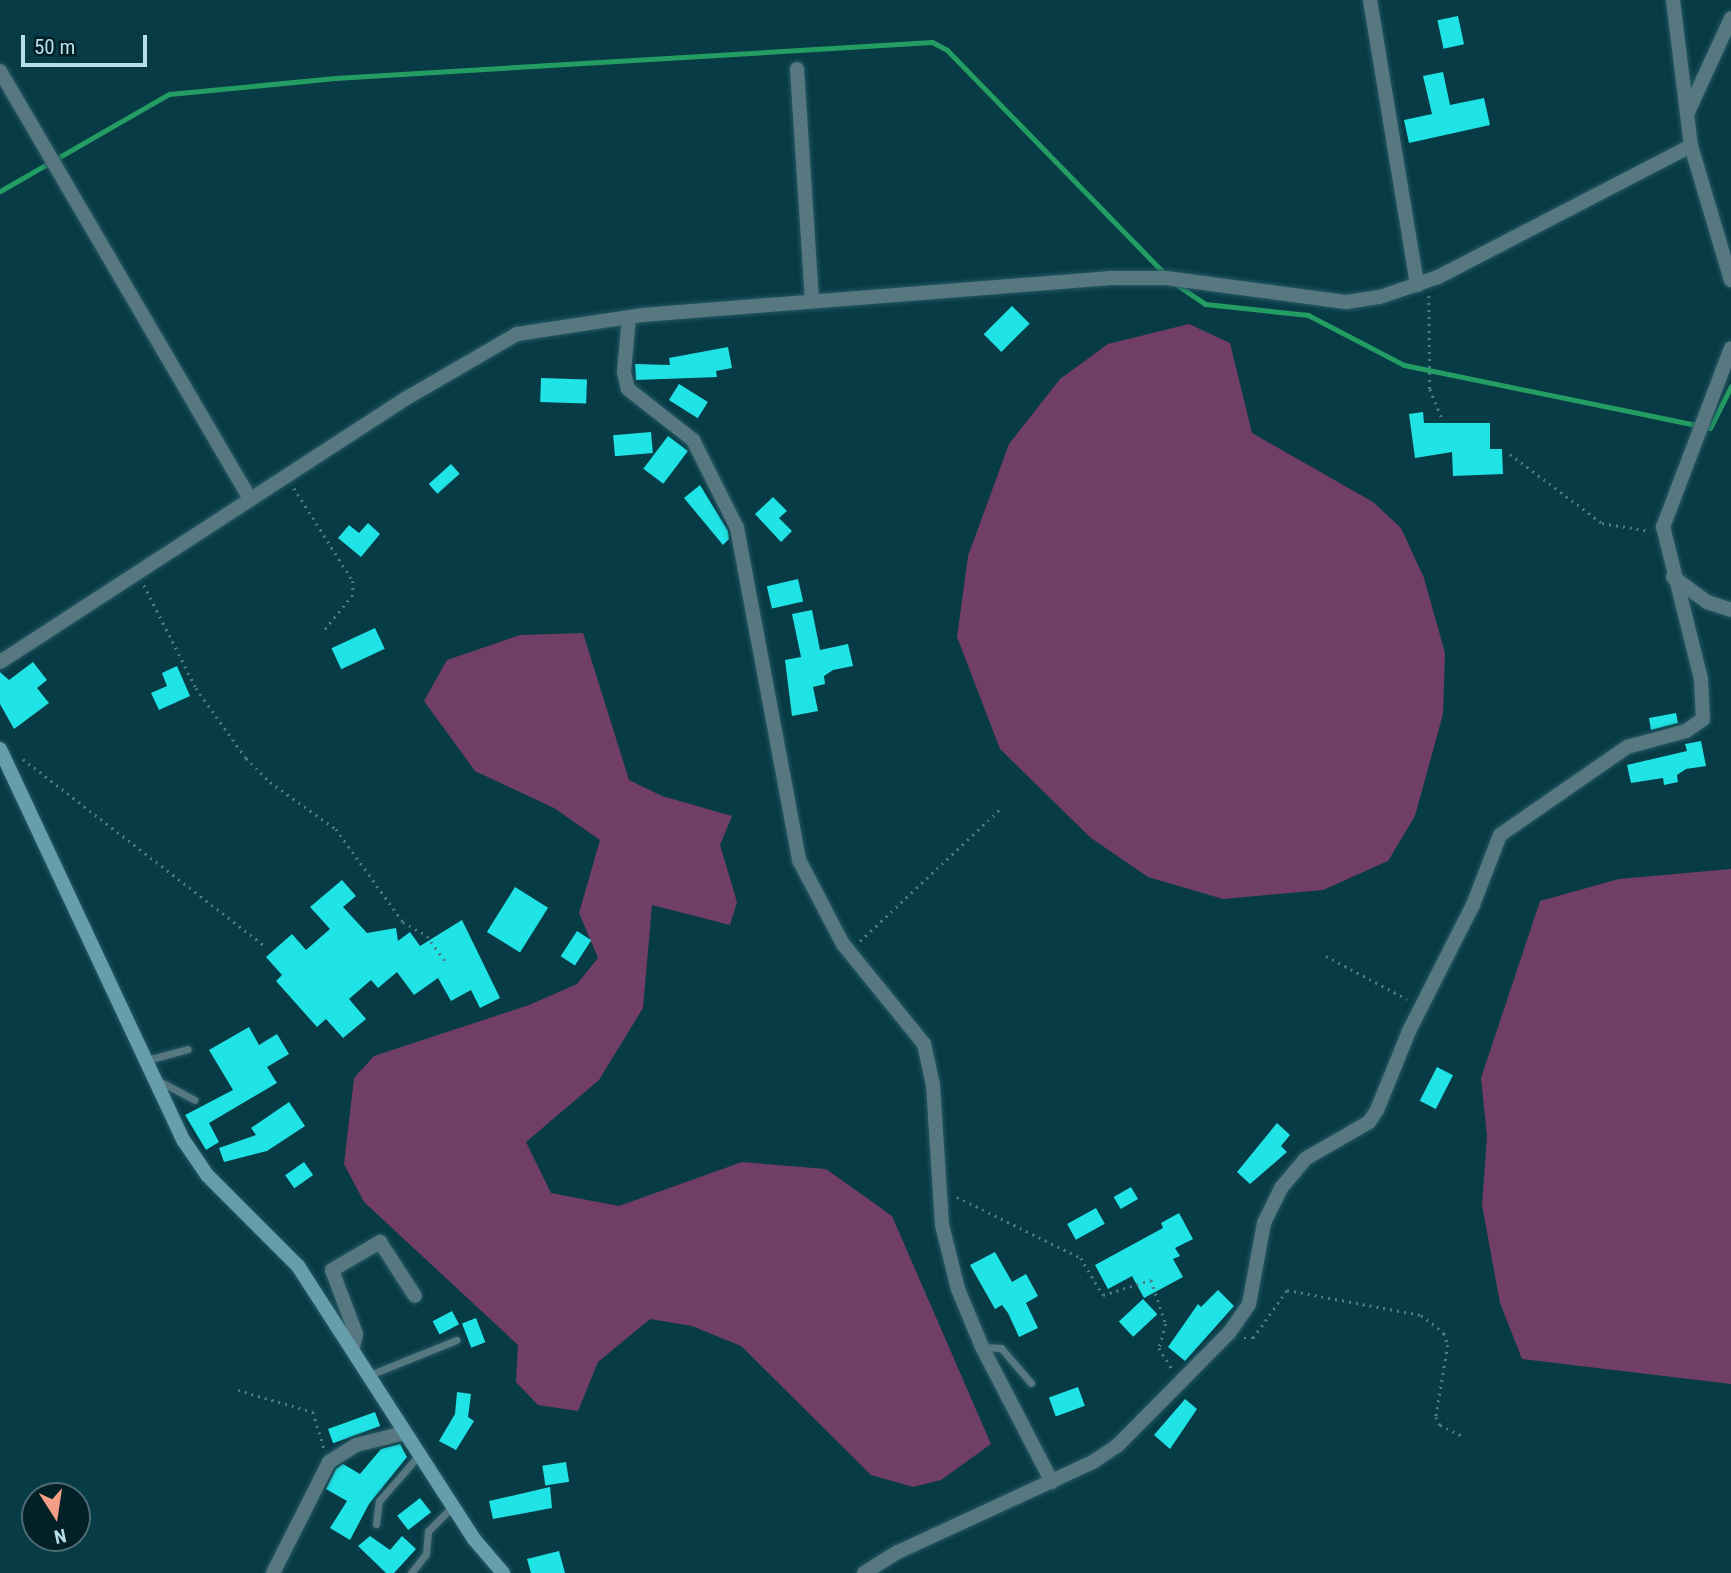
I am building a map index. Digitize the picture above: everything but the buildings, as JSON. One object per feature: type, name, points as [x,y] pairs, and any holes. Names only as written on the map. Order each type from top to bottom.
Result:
[{"type":"street","points":[[1370,0],[1422,284]]},
{"type":"street","points":[[1673,0],[1691,146],[1731,280]]},
{"type":"street","points":[[1688,114],[1731,18]]},
{"type":"street","points":[[797,69],[812,301]]},
{"type":"street","points":[[0,71],[250,499]]},
{"type":"street","points":[[0,662],[135,570],[505,339],[629,317],[1109,278],[1166,278],[1347,302],[1422,284],[1691,146]]},
{"type":"street","points":[[629,317],[624,372],[628,389],[693,440],[737,528],[799,860],[821,908],[849,951],[924,1044],[933,1085],[939,1193],[958,1289],[982,1347],[1052,1482]]},
{"type":"street","points":[[864,1573],[898,1552],[1052,1482],[1117,1446],[1182,1380],[1228,1333],[1249,1304],[1264,1223],[1281,1188],[1305,1159],[1369,1122],[1422,1007],[1474,905],[1500,835],[1627,747],[1686,731],[1703,719],[1701,679],[1672,577],[1663,531],[1731,348]]},
{"type":"street","points":[[1672,577],[1707,602],[1731,610]]},
{"type":"street","points":[[0,749],[155,1079],[207,1175],[298,1266],[372,1374],[404,1433],[503,1573]]},
{"type":"street","points":[[353,1347],[356,1334],[332,1270],[380,1242],[415,1296]]},
{"type":"street","points":[[273,1573],[329,1462],[356,1445],[404,1433]]},
{"type":"lane","points":[[147,1060],[188,1049]]},
{"type":"lane","points":[[155,1079],[194,1100]]},
{"type":"lane","points":[[372,1374],[456,1340]]},
{"type":"lane","points":[[982,1347],[1001,1348],[1031,1384]]},
{"type":"lane","points":[[376,1524],[379,1501],[419,1455]]},
{"type":"lane","points":[[411,1573],[426,1554],[428,1531],[454,1506]]},
{"type":"path","points":[[1422,284],[1433,308],[1430,389],[1442,419]]},
{"type":"path","points":[[1510,454],[1602,523],[1663,531]]},
{"type":"path","points":[[286,475],[353,581],[353,595],[324,631]]},
{"type":"path","points":[[135,570],[196,688],[246,758],[270,782],[336,829],[403,922],[427,936],[446,962]]},
{"type":"path","points":[[8,764],[20,758],[30,762],[264,945]]},
{"type":"path","points":[[849,951],[1000,809]]},
{"type":"path","points":[[1326,956],[1422,1007]]},
{"type":"path","points":[[939,1193],[964,1198],[1081,1258],[1104,1295],[1151,1279],[1166,1324],[1159,1348],[1182,1380]]},
{"type":"path","points":[[1228,1333],[1253,1338],[1280,1295],[1300,1288],[1422,1315],[1444,1334],[1448,1345],[1436,1417],[1440,1425],[1465,1437]]},
{"type":"path","points":[[238,1390],[313,1412],[329,1462]]},
{"type":"shaded area","points":[[1189,324],[1230,343],[1252,433],[1373,502],[1401,528],[1424,578],[1445,653],[1443,714],[1415,816],[1388,861],[1323,890],[1223,899],[1148,877],[1091,838],[1000,749],[957,637],[968,556],[1009,444],[1060,379],[1108,344]]},
{"type":"shaded area","points":[[583,633],[629,780],[662,796],[732,816],[720,845],[737,902],[730,925],[652,905],[643,1008],[599,1080],[526,1142],[551,1193],[619,1206],[742,1162],[826,1169],[892,1216],[991,1444],[941,1480],[913,1487],[871,1475],[741,1346],[692,1326],[650,1319],[598,1362],[578,1411],[538,1405],[516,1382],[518,1345],[364,1202],[344,1164],[354,1078],[374,1056],[529,1005],[577,984],[598,958],[579,913],[600,840],[554,808],[475,771],[424,701],[447,660],[520,635]]},
{"type":"shaded area","points":[[1731,869],[1731,1384],[1522,1359],[1500,1303],[1482,1205],[1487,1136],[1481,1078],[1540,901],[1619,879]]},
{"type":"waterway","points":[[0,191],[169,94],[335,78],[932,42],[947,50],[1167,276]]},
{"type":"waterway","points":[[1174,283],[1205,304],[1308,315],[1404,365],[1710,428],[1731,386]]}]
